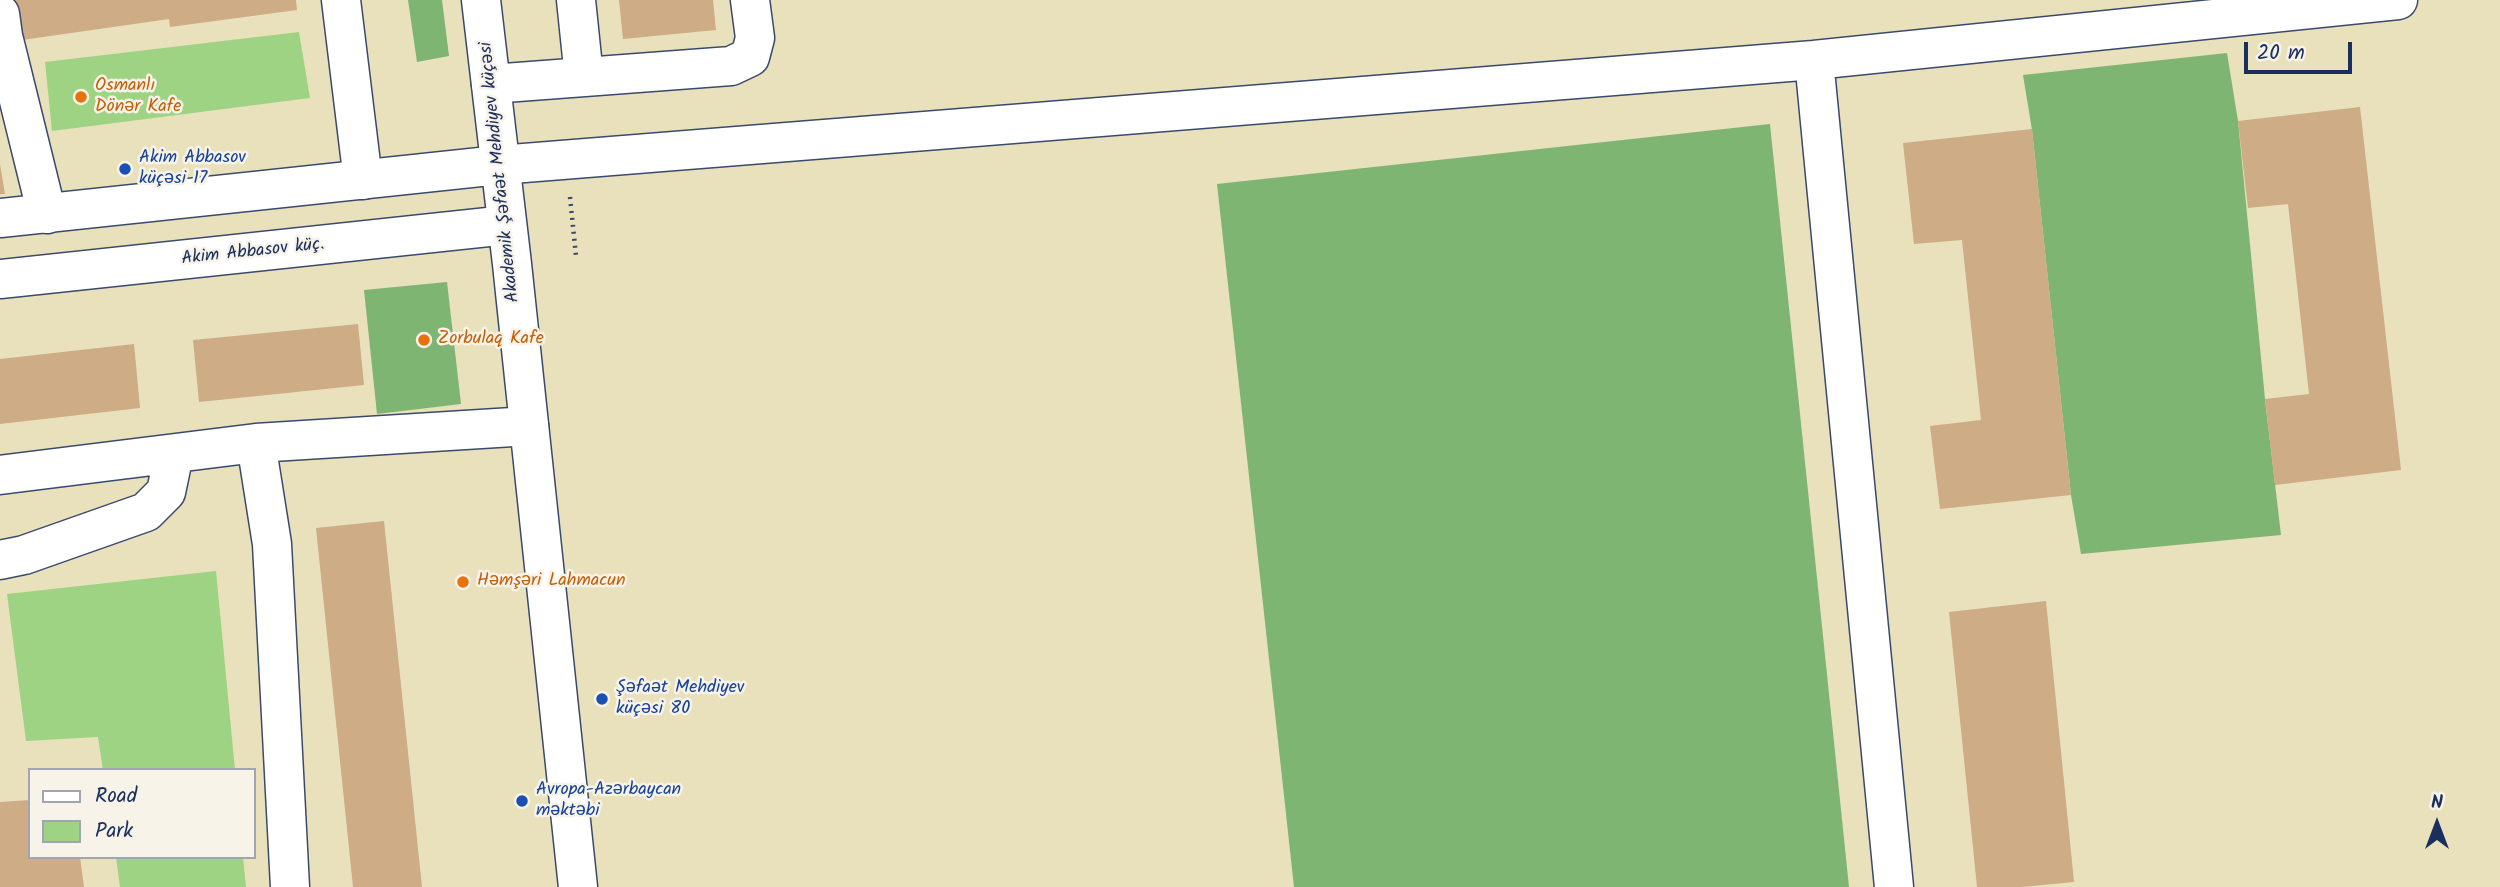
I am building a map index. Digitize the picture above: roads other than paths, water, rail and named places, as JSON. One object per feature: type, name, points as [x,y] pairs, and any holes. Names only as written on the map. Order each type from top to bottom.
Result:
[{"type":"main road","points":[[341,0],[363,180]]},
{"type":"main road","name":"Akademik Şəfaət Mehdiyev küçəsi","points":[[481,0],[578,887]]},
{"type":"main road","points":[[576,0],[584,77]]},
{"type":"main road","points":[[491,84],[731,66],[750,57],[755,38],[750,0]]},
{"type":"main road","points":[[0,218],[499,165],[1814,60],[2393,0]]},
{"type":"main road","points":[[0,14],[3,36],[47,214]]},
{"type":"main road","points":[[1814,60],[1894,887]]},
{"type":"main road","name":"Akim Abbasov küç.","points":[[0,279],[507,225]]},
{"type":"main road","points":[[0,475],[256,443],[529,426]]},
{"type":"main road","points":[[256,443],[272,544],[290,887]]},
{"type":"main road","points":[[0,560],[24,555],[146,512],[166,492],[174,453]]},
{"type":"place","name":"Osmanlı Dönər Kafe","points":[[81,97]]},
{"type":"place","name":"Akim Abbasov küçəsi 17","points":[[125,169]]},
{"type":"place","name":"Zorbulaq Kafe","points":[[424,340]]},
{"type":"place","name":"Həmşəri Lahmacun","points":[[463,582]]},
{"type":"place","name":"Şəfaət Mehdiyev küçəsi 80","points":[[602,699]]},
{"type":"place","name":"Avropa-Azərbaycan məktəbi","points":[[522,801]]}]
